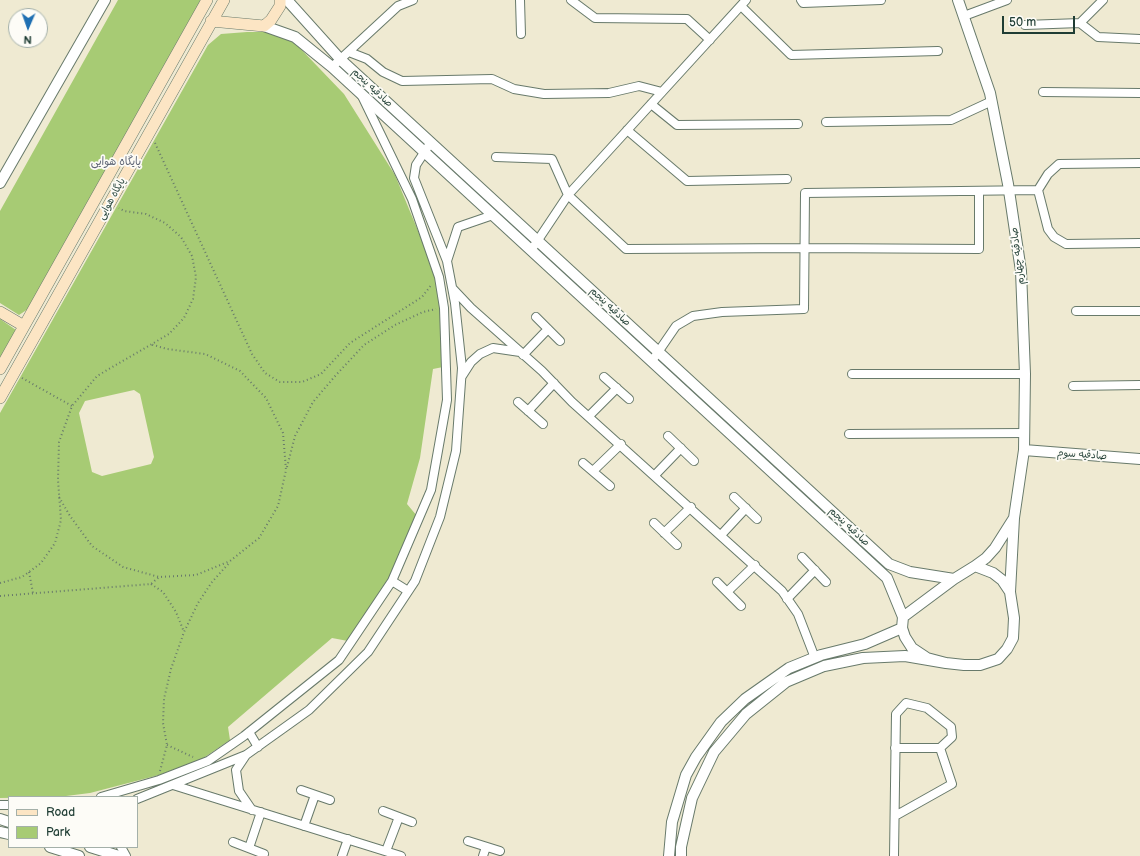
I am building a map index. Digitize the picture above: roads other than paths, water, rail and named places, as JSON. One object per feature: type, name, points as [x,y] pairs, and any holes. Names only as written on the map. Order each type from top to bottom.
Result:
[{"type":"main road","name":"پایگاه هوایی","points":[[0,369],[207,0]]},
{"type":"main road","name":"پایگاه هوایی","points":[[0,398],[224,0]]},
{"type":"main road","points":[[211,21],[264,26],[280,6],[280,0]]},
{"type":"main road","points":[[103,185],[115,193]]},
{"type":"main road","points":[[0,312],[24,326]]},
{"type":"street","points":[[0,183],[105,0]]},
{"type":"street","name":"صادقیه پنجم","points":[[287,0],[341,60],[889,564],[910,572],[954,579]]},
{"type":"street","points":[[332,67],[398,6],[412,0]]},
{"type":"street","points":[[520,0],[521,34]]},
{"type":"street","points":[[571,0],[595,18],[687,19],[710,40]]},
{"type":"street","points":[[800,0],[803,3],[881,0]]},
{"type":"street","name":"صادقیه چهارم","points":[[958,0],[992,101],[1010,191],[1021,271],[1025,374],[1024,450],[1014,518],[1010,592]]},
{"type":"street","points":[[964,16],[1008,0]]},
{"type":"street","points":[[1080,23],[1102,0]]},
{"type":"street","points":[[532,251],[568,196],[744,3],[791,54],[938,51]]},
{"type":"street","points":[[1025,25],[1080,23],[1098,37],[1140,39]]},
{"type":"street","name":"صادقیه پنجم","points":[[264,26],[295,36],[332,67],[652,361],[887,578],[903,616]]},
{"type":"street","points":[[349,52],[367,59],[383,72],[402,81],[492,79],[514,89],[544,94],[610,93],[639,86],[662,92]]},
{"type":"street","points":[[104,796],[160,780],[208,761],[249,732],[339,660],[392,581],[431,490],[447,400],[444,308],[439,277],[412,199],[360,92]]},
{"type":"street","points":[[1043,92],[1140,93]]},
{"type":"street","points":[[826,122],[951,120],[992,101]]},
{"type":"street","points":[[651,104],[677,124],[798,124]]},
{"type":"street","points":[[627,130],[686,181],[787,179]]},
{"type":"street","points":[[138,799],[246,755],[309,710],[368,652],[415,581],[440,517],[456,452],[462,377],[452,288],[447,261],[414,178],[416,165],[431,142]]},
{"type":"street","points":[[496,157],[552,159],[568,196],[626,250],[804,248],[979,249],[979,192]]},
{"type":"street","points":[[1140,163],[1059,164],[1048,174],[1038,190],[1048,229],[1054,237],[1066,244],[1140,243]]},
{"type":"street","points":[[652,361],[676,326],[693,316],[722,312],[804,309],[804,193],[979,192],[1038,190]]},
{"type":"street","points":[[447,261],[458,227],[493,215]]},
{"type":"street","points":[[452,288],[471,308],[782,591],[798,614],[815,658]]},
{"type":"street","points":[[1076,311],[1140,311]]},
{"type":"street","points":[[536,317],[560,341]]},
{"type":"street","points":[[522,353],[548,329]]},
{"type":"street","points":[[462,377],[475,358],[493,348],[522,353]]},
{"type":"street","points":[[852,374],[1025,374]]},
{"type":"street","points":[[604,377],[628,399]]},
{"type":"street","points":[[528,411],[554,383]]},
{"type":"street","points":[[1073,386],[1140,385]]},
{"type":"street","points":[[589,416],[616,388]]},
{"type":"street","points":[[518,402],[543,424]]},
{"type":"street","points":[[849,434],[1024,433]]},
{"type":"street","points":[[668,436],[694,461]]},
{"type":"street","points":[[593,471],[620,444]]},
{"type":"street","points":[[655,475],[681,448]]},
{"type":"street","name":"صادقیه سوم","points":[[1024,450],[1140,459]]},
{"type":"street","points":[[583,463],[610,486]]},
{"type":"street","points":[[734,496],[757,520]]},
{"type":"street","points":[[664,533],[691,507]]},
{"type":"street","points":[[721,534],[746,508]]},
{"type":"street","points":[[946,663],[927,658],[912,648],[904,637],[902,628],[903,616],[986,558],[995,548],[1014,518]]},
{"type":"street","points":[[654,523],[677,545]]},
{"type":"street","points":[[802,557],[826,582]]},
{"type":"street","points":[[881,573],[889,564]]},
{"type":"street","points":[[727,592],[755,565]]},
{"type":"street","points":[[681,856],[681,847],[692,798],[714,752],[746,714],[786,682],[824,666],[863,658],[905,656],[946,663],[980,665],[998,659],[1007,649],[1013,638],[1014,605],[1010,592],[1002,580],[993,573],[975,566]]},
{"type":"street","points":[[787,599],[814,570]]},
{"type":"street","points":[[392,581],[408,591]]},
{"type":"street","points":[[717,582],[741,606]]},
{"type":"street","points":[[669,856],[672,822],[686,775],[696,757],[721,722],[745,699],[789,668],[815,658],[859,646],[902,628]]},
{"type":"street","points":[[859,646],[863,658]]},
{"type":"street","points":[[894,856],[895,748],[896,714],[906,703],[926,708],[951,727],[952,737],[940,748],[895,748]]},
{"type":"street","points":[[249,732],[258,747]]},
{"type":"street","points":[[895,816],[952,784],[940,748]]},
{"type":"street","points":[[246,755],[236,770],[239,791],[252,810]]},
{"type":"street","points":[[696,757],[707,765]]},
{"type":"street","points":[[173,785],[401,856]]},
{"type":"street","points":[[301,790],[330,800]]},
{"type":"street","points":[[304,826],[315,795]]},
{"type":"street","points":[[383,811],[412,822]]},
{"type":"street","points":[[249,848],[261,812]]},
{"type":"street","points":[[386,851],[398,817]]},
{"type":"street","points":[[342,856],[348,839]]},
{"type":"street","points":[[468,841],[500,851]]},
{"type":"street","points":[[233,842],[264,854]]},
{"type":"street","points":[[483,856],[486,846]]},
{"type":"street","points":[[53,848],[79,856]]},
{"type":"street","points":[[93,848],[119,856]]},
{"type":"district","name":"پایگاه هوایی","points":[[116,162]]}]
